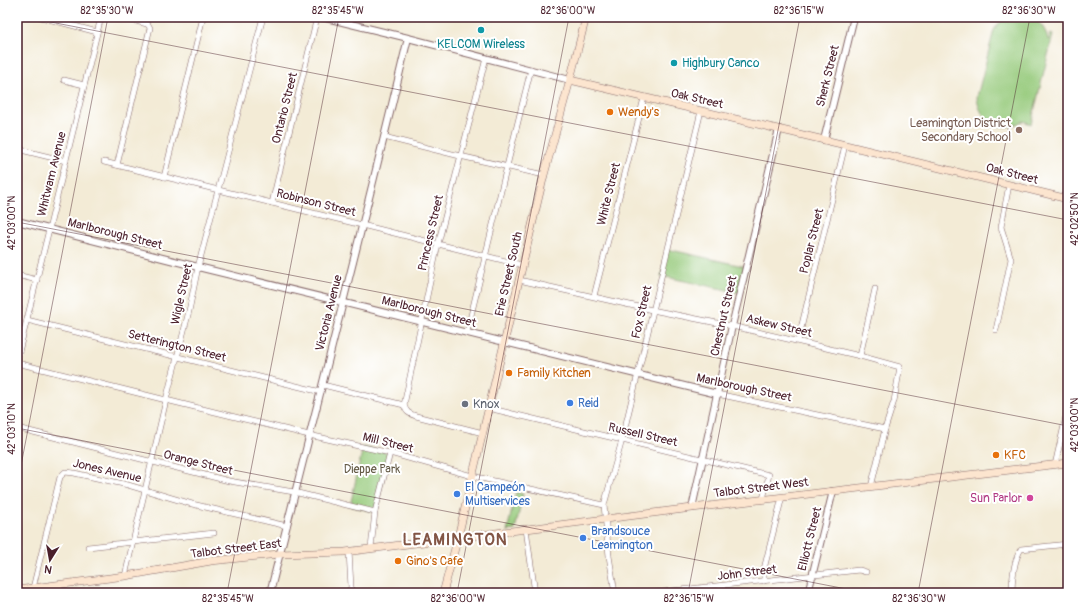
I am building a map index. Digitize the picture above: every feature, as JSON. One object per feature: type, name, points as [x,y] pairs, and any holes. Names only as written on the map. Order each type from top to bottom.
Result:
[{"type":"main road","name":"Erie Street South","points":[[442,593],[458,537],[544,175],[586,17]]},
{"type":"main road","name":"Oak Street","points":[[570,80],[1068,199]]},
{"type":"main road","name":"Talbot Street West","points":[[458,537],[1068,463]]},
{"type":"main road","name":"Talbot Street East","points":[[18,591],[211,562],[279,554],[349,551],[458,537]]},
{"type":"street","points":[[17,26],[19,17]]},
{"type":"street","points":[[41,17],[97,32]]},
{"type":"street","name":"Whitwam Avenue","points":[[17,357],[101,17]]},
{"type":"street","points":[[117,165],[150,28],[147,24],[121,17]]},
{"type":"street","points":[[164,177],[203,17]]},
{"type":"street","name":"Wigle Street","points":[[125,576],[198,267],[263,17]]},
{"type":"street","name":"Ontario Street","points":[[272,203],[317,17]]},
{"type":"street","name":"Oak Street","points":[[322,17],[532,69],[570,80]]},
{"type":"street","name":"Sherk Street","points":[[824,140],[854,17]]},
{"type":"street","name":"Victoria Avenue","points":[[270,593],[294,492],[323,385],[408,38]]},
{"type":"street","name":"Princess Street","points":[[404,405],[438,244],[486,58]]},
{"type":"street","points":[[467,332],[506,166],[532,69]]},
{"type":"street","points":[[64,80],[84,85]]},
{"type":"street","name":"White Street","points":[[594,296],[644,98]]},
{"type":"street","name":"Fox Street","points":[[615,593],[609,556],[604,505],[622,440],[701,111]]},
{"type":"street","name":"Chestnut Street","points":[[692,508],[732,326],[779,129]]},
{"type":"street","points":[[384,137],[544,175]]},
{"type":"street","name":"Poplar Street","points":[[798,341],[845,145]]},
{"type":"street","points":[[17,149],[66,161]]},
{"type":"street","name":"Robinson Street","points":[[104,162],[522,265]]},
{"type":"street","points":[[996,330],[1011,259],[1001,227],[1009,185]]},
{"type":"street","name":"Marlborough Street","points":[[17,221],[198,267],[717,394],[885,429]]},
{"type":"street","points":[[17,275],[37,280]]},
{"type":"street","name":"Askew Street","points":[[519,280],[798,341],[900,367],[894,400],[885,429]]},
{"type":"street","points":[[860,356],[875,289]]},
{"type":"street","name":"Setterington Street","points":[[27,320],[321,392]]},
{"type":"street","name":"Mill Street","points":[[17,363],[309,435],[390,453],[472,476],[604,505]]},
{"type":"street","points":[[323,385],[404,405],[405,410],[408,413],[434,421],[483,432]]},
{"type":"street","name":"Russell Street","points":[[488,408],[769,475],[763,499]]},
{"type":"street","points":[[1054,465],[1068,408]]},
{"type":"street","name":"Orange Street","points":[[17,428],[229,481],[294,492],[375,512]]},
{"type":"street","points":[[872,487],[885,429]]},
{"type":"street","points":[[371,548],[375,512],[390,453]]},
{"type":"street","name":"Jones Avenue","points":[[33,588],[62,474],[65,472],[74,473],[128,485],[145,491]]},
{"type":"street","points":[[145,491],[192,504],[287,526]]},
{"type":"street","name":"Elliott Street","points":[[808,593],[834,491]]},
{"type":"street","points":[[764,581],[764,569],[782,497]]},
{"type":"street","points":[[526,529],[535,593]]},
{"type":"street","points":[[88,547],[214,533]]},
{"type":"street","points":[[1012,593],[1012,581],[1017,556],[1021,549],[1068,544]]},
{"type":"street","points":[[349,551],[351,587],[349,593]]},
{"type":"street","name":"John Street","points":[[654,593],[690,591],[813,574],[859,570],[866,572]]},
{"type":"green space","points":[[1008,17],[1022,17],[1034,20],[1038,22],[1046,32],[1048,40],[1051,34],[1053,35],[1031,124],[1023,121],[1012,126],[1004,127],[992,123],[983,115],[977,97],[994,30],[998,24]]},
{"type":"green space","points":[[667,249],[747,267],[741,293],[661,276]]},
{"type":"green space","points":[[17,306],[25,308],[18,330],[17,330]]},
{"type":"green space","name":"Dieppe Park","points":[[363,447],[390,453],[375,512],[350,506]]},
{"type":"green space","points":[[516,492],[523,494],[515,530],[507,531]]},
{"type":"place","name":"KELCOM Wireless","points":[[481,30]]},
{"type":"place","name":"Highbury Canco","points":[[674,63]]},
{"type":"place","name":"Wendy's","points":[[610,112]]},
{"type":"place","name":"Leamington District Secondary School","points":[[1019,130]]},
{"type":"place","name":"Family Kitchen","points":[[509,373]]},
{"type":"place","name":"Reid","points":[[570,403]]},
{"type":"place","name":"Knox","points":[[465,404]]},
{"type":"place","name":"KFC","points":[[996,455]]},
{"type":"place","name":"El Campeón Multiservices","points":[[457,494]]},
{"type":"place","name":"Sun Parlor","points":[[1030,498]]},
{"type":"place","name":"Brandsouce Leamington","points":[[583,538]]},
{"type":"place","name":"Gino's Cafe","points":[[398,561]]},
{"type":"district","name":"LEAMINGTON","points":[[455,540]]}]
